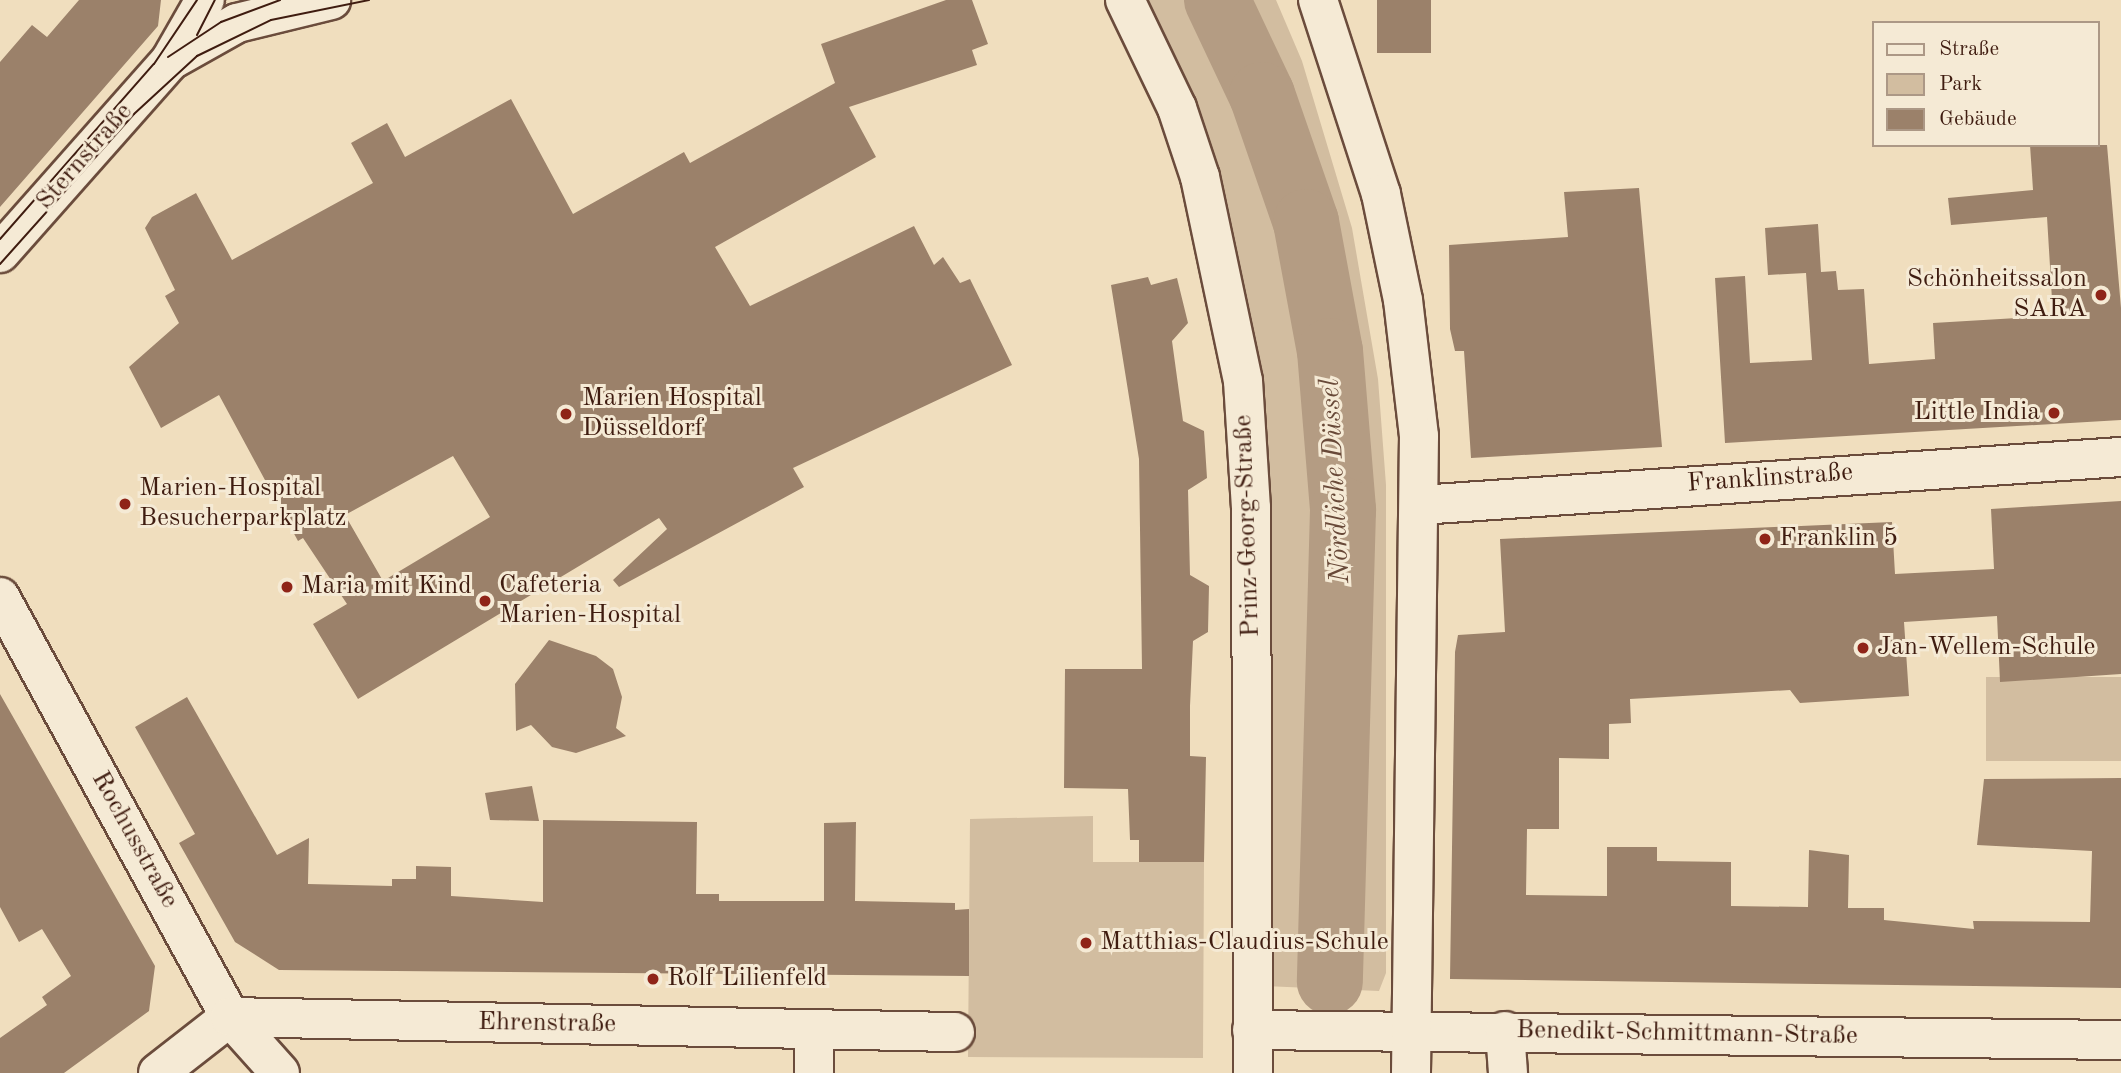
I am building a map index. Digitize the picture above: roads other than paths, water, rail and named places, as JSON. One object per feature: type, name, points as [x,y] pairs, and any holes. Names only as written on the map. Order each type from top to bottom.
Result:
[{"type":"street","name":"Sternstraße","points":[[0,253],[170,61],[205,0]]},
{"type":"street","name":"Prinz-Georg-Straße","points":[[1125,0],[1177,108],[1200,177],[1242,381],[1251,508],[1253,1073]]},
{"type":"street","points":[[1318,0],[1365,137],[1391,238],[1412,363],[1420,505],[1411,1073]]},
{"type":"street","name":"Sternstraße","points":[[170,61],[237,23],[305,2]]},
{"type":"street","name":"Franklinstraße","points":[[1420,505],[2121,457]]},
{"type":"street","name":"Rochusstraße","points":[[0,597],[230,1017],[280,1073]]},
{"type":"street","points":[[158,1073],[230,1017]]},
{"type":"street","name":"Ehrenstraße","points":[[230,1017],[955,1032]]},
{"type":"street","points":[[814,1030],[814,1073]]},
{"type":"street","name":"Benedikt-Schmittmann-Straße","points":[[1252,1030],[2121,1040]]},
{"type":"street","points":[[1505,1031],[1507,1073]]},
{"type":"waterway","name":"Nördliche Düssel","points":[[1217,0],[1262,95],[1306,222],[1330,351],[1343,510],[1330,982]]},
{"type":"tram line","points":[[0,239],[154,64],[197,0]]},
{"type":"tram line","points":[[197,35],[215,0]]},
{"type":"tram line","points":[[168,57],[221,22],[280,0]]},
{"type":"tram line","points":[[0,264],[134,114],[197,56],[271,20],[369,0]]},
{"type":"place","name":"Schönheitssalon SARA","points":[[2101,295]]},
{"type":"place","name":"Little India","points":[[2054,413]]},
{"type":"place","name":"Marien Hospital Düsseldorf","points":[[566,414]]},
{"type":"place","name":"Marien-Hospital Besucherparkplatz","points":[[125,504]]},
{"type":"place","name":"Franklin 5","points":[[1765,539]]},
{"type":"place","name":"Maria mit Kind","points":[[287,587]]},
{"type":"place","name":"Cafeteria Marien-Hospital","points":[[485,601]]},
{"type":"place","name":"Jan-Wellem-Schule","points":[[1863,648]]},
{"type":"place","name":"Matthias-Claudius-Schule","points":[[1086,943]]},
{"type":"place","name":"Rolf Lilienfeld","points":[[653,979]]}]
